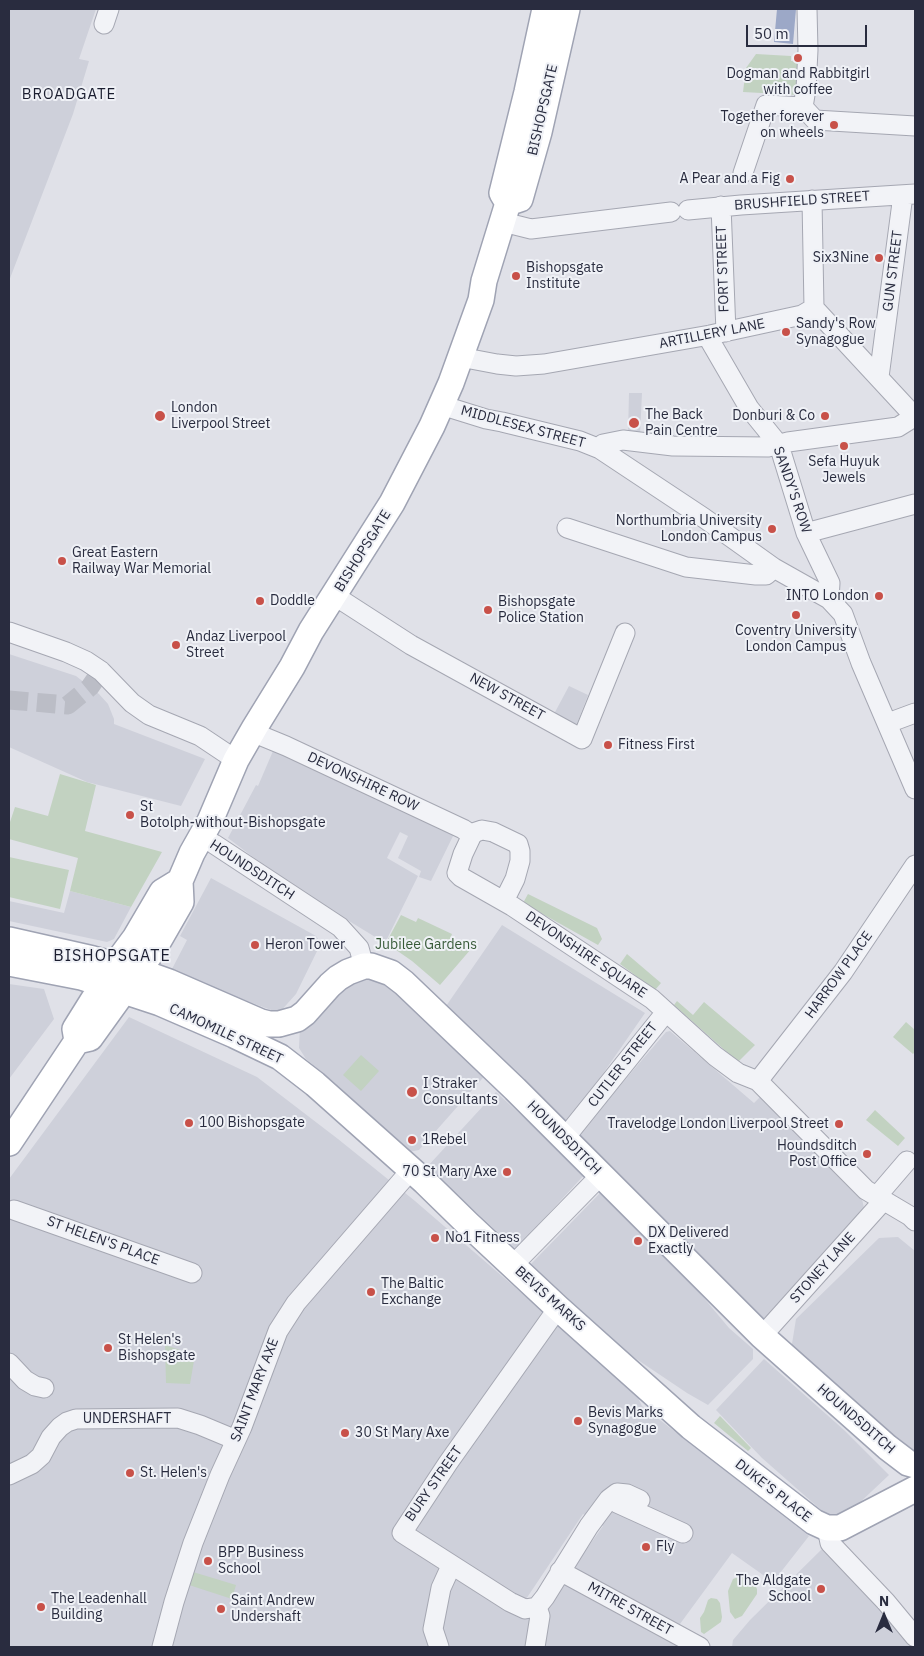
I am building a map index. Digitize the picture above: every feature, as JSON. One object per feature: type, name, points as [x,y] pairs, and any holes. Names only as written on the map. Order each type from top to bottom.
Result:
[{"type":"main road","name":"BISHOPSGATE","points":[[506,212],[502,193],[545,9]]},
{"type":"main road","name":"BISHOPSGATE","points":[[9,1143],[76,1041],[75,1029],[120,978],[135,938],[162,892],[180,881],[210,821],[236,760],[293,665],[311,631],[335,596],[397,495],[432,426],[481,300],[484,281],[506,212],[520,199],[539,132],[567,9]]},
{"type":"main road","points":[[9,940],[120,978]]},
{"type":"main road","points":[[302,1074],[293,1050],[297,1019],[362,957]]},
{"type":"main road","name":"HOUNDSDITCH","points":[[362,957],[404,983],[511,1085],[762,1336],[886,1447],[908,1463],[915,1465]]},
{"type":"main road","points":[[9,963],[81,977],[120,978]]},
{"type":"main road","name":"CAMOMILE STREET","points":[[120,978],[169,982],[261,1022],[279,1024],[297,1019]]},
{"type":"main road","name":"CAMOMILE STREET","points":[[120,978],[173,1008],[280,1057],[411,1170]]},
{"type":"main road","name":"BEVIS MARKS","points":[[411,1170],[558,1308],[691,1428]]},
{"type":"main road","name":"DUKE'S PLACE","points":[[691,1428],[814,1522],[827,1528],[840,1528],[915,1489]]},
{"type":"street","points":[[807,9],[808,50],[806,89],[809,113]]},
{"type":"street","points":[[743,173],[766,105],[809,113],[915,126]]},
{"type":"street","name":"BRUSHFIELD STREET","points":[[506,212],[531,229],[720,206],[909,194]]},
{"type":"street","name":"GUN STREET","points":[[879,377],[909,194]]},
{"type":"street","points":[[600,450],[603,444],[623,440],[673,446],[732,448],[779,445],[788,442],[898,427],[915,417],[814,308],[812,200]]},
{"type":"street","name":"FORT STREET","points":[[718,333],[720,206]]},
{"type":"street","name":"ARTILLERY LANE","points":[[460,357],[516,366],[544,364],[718,333],[802,315],[814,308]]},
{"type":"street","name":"SANDY'S ROW","points":[[718,333],[709,339],[749,408],[779,445],[806,533],[830,584],[829,599]]},
{"type":"street","name":"MIDDLESEX STREET","points":[[441,405],[486,419],[580,441],[600,450],[704,518],[774,568],[829,599],[843,614],[861,663],[915,789]]},
{"type":"street","points":[[806,533],[915,504]]},
{"type":"street","points":[[567,528],[681,566],[756,575],[766,575],[774,568]]},
{"type":"street","name":"NEW STREET","points":[[335,596],[412,645],[582,739],[625,633]]},
{"type":"street","points":[[9,632],[86,661],[100,671],[132,703],[148,715],[200,736],[236,760]]},
{"type":"street","points":[[888,723],[915,713]]},
{"type":"street","name":"DEVONSHIRE ROW","points":[[252,732],[286,746],[463,829],[472,835]]},
{"type":"street","points":[[472,835],[482,830],[493,832],[518,844],[520,861],[515,879],[504,901]]},
{"type":"street","name":"DEVONSHIRE SQUARE","points":[[472,835],[457,873],[461,877],[504,901],[596,963],[634,986],[666,1012]]},
{"type":"street","name":"HOUNDSDITCH","points":[[201,837],[331,920],[362,957]]},
{"type":"street","name":"HARROW PLACE","points":[[758,1081],[843,972],[915,865]]},
{"type":"street","name":"CUTLER STREET","points":[[564,1139],[666,1012],[715,1056],[738,1073],[758,1081]]},
{"type":"street","points":[[758,1081],[859,1184],[915,1221]]},
{"type":"street","name":"STONEY LANE","points":[[762,1336],[881,1198],[907,1161]]},
{"type":"street","name":"SAINT MARY AXE","points":[[162,1647],[193,1543],[236,1440],[278,1331],[292,1309],[411,1170]]},
{"type":"street","points":[[513,1265],[601,1175]]},
{"type":"street","name":"ST HELEN'S PLACE","points":[[14,1210],[192,1273]]},
{"type":"street","name":"BURY STREET","points":[[537,1607],[525,1609],[517,1605],[451,1566],[404,1535],[402,1530],[558,1308]]},
{"type":"street","points":[[9,1363],[25,1380],[35,1386],[44,1388]]},
{"type":"street","name":"UNDERSHAFT","points":[[9,1475],[32,1464],[41,1456],[51,1437],[60,1427],[76,1419],[178,1418],[236,1440]]},
{"type":"street","points":[[536,1647],[540,1616],[537,1607],[589,1526],[609,1499],[617,1493],[627,1494],[640,1500]]},
{"type":"street","points":[[609,1499],[683,1532]]},
{"type":"street","points":[[827,1528],[830,1543],[886,1602],[915,1637]]},
{"type":"street","points":[[439,1647],[433,1629],[441,1588],[451,1566]]},
{"type":"street","name":"MITRE STREET","points":[[560,1571],[700,1647]]},
{"type":"shaded area","points":[[9,9],[96,9],[79,59],[89,61],[73,114],[9,281]]},
{"type":"shaded area","name":"The Back Pain Centre","points":[[629,393],[642,393],[640,436],[628,434]]},
{"type":"shaded area","points":[[9,654],[76,676],[99,694],[108,704],[114,724],[205,759],[181,806],[87,782],[9,747]]},
{"type":"shaded area","points":[[569,686],[588,695],[576,726],[554,714]]},
{"type":"shaded area","points":[[273,751],[326,773],[454,834],[431,881],[419,877],[421,871],[398,858],[408,836],[400,832],[387,858],[418,876],[385,943],[287,883],[228,838],[256,785],[258,786]]},
{"type":"shaded area","name":"Heron Tower","points":[[211,878],[316,936],[321,943],[296,994],[279,1013],[189,979],[172,969],[187,940],[180,936]]},
{"type":"shaded area","points":[[70,891],[131,907],[114,939],[107,942],[9,921],[9,901],[64,913]]},
{"type":"shaded area","points":[[502,925],[645,1013],[568,1124],[444,1009]]},
{"type":"shaded area","points":[[376,968],[489,1071],[419,1150],[409,1152],[335,1083],[306,1059],[299,1048],[300,1025],[346,977]]},
{"type":"shaded area","points":[[9,984],[44,989],[54,1019],[9,1079]]},
{"type":"shaded area","points":[[129,1017],[257,1077],[415,1201],[634,1390],[642,1406],[809,1536],[773,1582],[732,1553],[677,1628],[574,1567],[603,1526],[583,1514],[518,1611],[529,1618],[534,1637],[531,1647],[9,1647],[9,1179]]},
{"type":"shaded area","points":[[670,1031],[754,1103],[760,1097],[860,1194],[862,1199],[864,1208],[762,1326],[576,1137],[666,1032]]},
{"type":"shaded area","name":"70 St Mary Axe","points":[[496,1092],[585,1174],[516,1249],[427,1167]]},
{"type":"shaded area","points":[[601,1192],[693,1285],[729,1328],[753,1349],[753,1359],[708,1405],[626,1352],[531,1264]]},
{"type":"shaded area","points":[[898,1237],[915,1251],[915,1451],[855,1405],[791,1350],[796,1319],[879,1238]]},
{"type":"shaded area","points":[[764,1359],[844,1430],[889,1475],[837,1524],[762,1458],[716,1410]]},
{"type":"shaded area","name":"The Aldgate School","points":[[822,1549],[914,1643],[912,1647],[732,1647],[733,1640],[750,1620]]},
{"type":"shaded area","points":[[568,1581],[689,1647],[540,1647],[551,1595],[557,1585]]},
{"type":"green space","points":[[756,54],[791,56],[791,61],[801,62],[798,95],[743,92],[746,68]]},
{"type":"green space","points":[[60,774],[96,785],[85,831],[162,852],[131,907],[70,891],[78,858],[9,839],[9,825],[15,807],[48,816]]},
{"type":"green space","points":[[9,857],[69,870],[60,909],[9,897]]},
{"type":"green space","points":[[528,894],[597,928],[602,939],[598,945],[523,903]]},
{"type":"green space","name":"Jubilee Gardens","points":[[401,915],[416,922],[418,918],[452,934],[450,939],[471,949],[440,985],[412,961],[386,943]]},
{"type":"green space","points":[[627,954],[661,983],[655,990],[620,964]]},
{"type":"green space","points":[[677,1001],[693,1015],[704,1002],[755,1045],[738,1062],[674,1005]]},
{"type":"green space","points":[[906,1022],[915,1030],[915,1052],[913,1054],[893,1037]]},
{"type":"green space","points":[[361,1055],[379,1071],[361,1091],[343,1075]]},
{"type":"green space","points":[[875,1110],[905,1138],[898,1146],[866,1120]]},
{"type":"green space","points":[[165,1345],[195,1355],[190,1384],[166,1383]]},
{"type":"green space","points":[[720,1416],[751,1448],[748,1451],[714,1423]]},
{"type":"green space","points":[[193,1572],[236,1585],[232,1599],[189,1585]]},
{"type":"green space","points":[[741,1576],[754,1583],[757,1594],[742,1616],[735,1619],[730,1612],[728,1591],[733,1579]]},
{"type":"green space","points":[[711,1598],[717,1599],[720,1603],[722,1617],[721,1622],[704,1634],[701,1632],[700,1618],[708,1600]]},
{"type":"water","points":[[777,9],[796,9],[793,44],[774,42]]},
{"type":"tunnel","points":[[9,700],[68,705],[90,687],[101,671]]},
{"type":"place","name":"Dogman and Rabbitgirl with coffee","points":[[798,58]]},
{"type":"place","name":"Together forever on wheels","points":[[834,125]]},
{"type":"place","name":"A Pear and a Fig","points":[[790,179]]},
{"type":"place","name":"Six3Nine","points":[[879,258]]},
{"type":"place","name":"Bishopsgate Institute","points":[[516,276]]},
{"type":"place","name":"Sandy's Row Synagogue","points":[[786,332]]},
{"type":"place","name":"London Liverpool Street","points":[[160,416]]},
{"type":"place","name":"Donburi & Co","points":[[825,416]]},
{"type":"place","name":"The Back Pain Centre","points":[[634,423]]},
{"type":"place","name":"Sefa Huyuk Jewels","points":[[844,446]]},
{"type":"place","name":"Northumbria University London Campus","points":[[772,529]]},
{"type":"place","name":"Great Eastern Railway War Memorial","points":[[62,561]]},
{"type":"place","name":"INTO London","points":[[879,596]]},
{"type":"place","name":"Doddle","points":[[260,601]]},
{"type":"place","name":"Bishopsgate Police Station","points":[[488,610]]},
{"type":"place","name":"Coventry University London Campus","points":[[796,615]]},
{"type":"place","name":"Andaz Liverpool Street","points":[[176,645]]},
{"type":"place","name":"Fitness First","points":[[608,745]]},
{"type":"place","name":"St Botolph-without-Bishopsgate","points":[[130,815]]},
{"type":"place","name":"Heron Tower","points":[[255,945]]},
{"type":"place","name":"I Straker Consultants","points":[[412,1092]]},
{"type":"place","name":"100 Bishopsgate","points":[[189,1123]]},
{"type":"place","name":"Travelodge London Liverpool Street","points":[[839,1124]]},
{"type":"place","name":"1Rebel","points":[[412,1140]]},
{"type":"place","name":"Houndsditch Post Office","points":[[867,1154]]},
{"type":"place","name":"70 St Mary Axe","points":[[507,1172]]},
{"type":"place","name":"No1 Fitness","points":[[435,1238]]},
{"type":"place","name":"DX Delivered Exactly","points":[[638,1241]]},
{"type":"place","name":"The Baltic Exchange","points":[[371,1292]]},
{"type":"place","name":"St Helen's Bishopsgate","points":[[108,1348]]},
{"type":"place","name":"Bevis Marks Synagogue","points":[[578,1421]]},
{"type":"place","name":"30 St Mary Axe","points":[[345,1433]]},
{"type":"place","name":"St. Helen's","points":[[130,1473]]},
{"type":"place","name":"Fly","points":[[646,1547]]},
{"type":"place","name":"BPP Business School","points":[[208,1561]]},
{"type":"place","name":"The Aldgate School","points":[[821,1589]]},
{"type":"place","name":"The Leadenhall Building","points":[[41,1607]]},
{"type":"place","name":"Saint Andrew Undershaft","points":[[221,1609]]},
{"type":"district","name":"BROADGATE","points":[[69,95]]},
{"type":"district","name":"BISHOPSGATE","points":[[112,956]]}]
